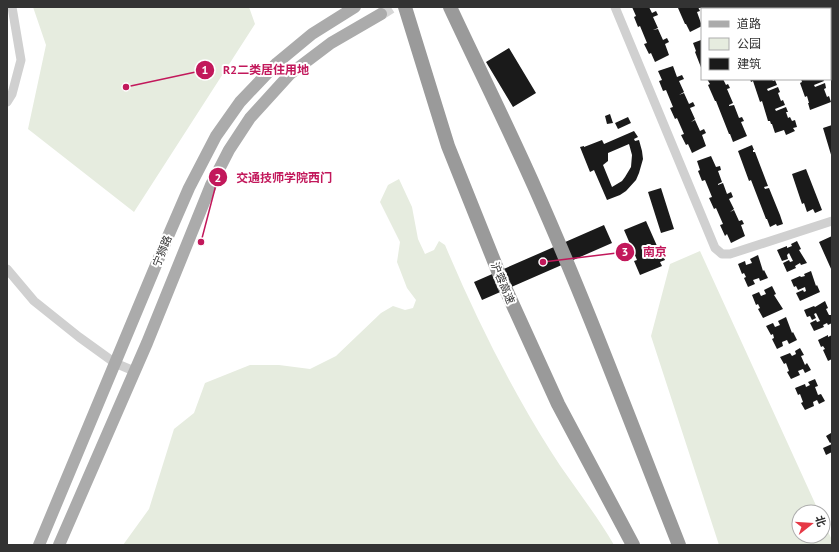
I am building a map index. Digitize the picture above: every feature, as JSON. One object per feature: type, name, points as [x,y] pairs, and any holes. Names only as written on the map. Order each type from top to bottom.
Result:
[{"type":"highway","name":"沪蓉高速","points":[[405,7],[448,146],[502,281],[558,404],[633,545]]},
{"type":"highway","points":[[450,7],[547,216],[588,314],[678,545]]},
{"type":"main road","name":"宁狮路","points":[[39,545],[166,240],[189,188],[216,136],[240,102],[277,63],[312,34],[355,7]]},
{"type":"main road","name":"宁狮路","points":[[59,545],[134,371],[211,185],[229,150],[250,118],[290,74],[331,43],[381,14]]},
{"type":"street","points":[[7,102],[12,94],[21,60],[12,7]]},
{"type":"street","points":[[615,7],[715,248],[722,254],[730,254],[832,221]]},
{"type":"street","points":[[7,269],[34,301],[79,337],[115,363],[134,371]]},
{"type":"green space","points":[[33,7],[249,7],[255,24],[134,212],[28,129],[46,45]]},
{"type":"green space","points":[[399,179],[412,207],[418,239],[425,254],[434,250],[439,241],[445,245],[468,298],[521,401],[550,450],[614,545],[123,545],[149,509],[174,429],[194,413],[205,383],[250,365],[279,365],[310,369],[336,356],[381,313],[393,306],[405,310],[413,308],[416,300],[407,288],[397,262],[400,242],[380,202],[388,185]]},
{"type":"green space","points":[[700,251],[815,504],[791,504],[791,544],[831,544],[831,538],[832,545],[719,545],[651,336],[670,264]]},
{"type":"building","points":[[632,7],[649,7],[652,13],[656,11],[658,15],[653,17],[658,28],[653,30],[658,29],[663,40],[667,38],[669,42],[665,44],[669,55],[655,62],[651,53],[649,54],[644,44],[647,43],[640,26],[638,27],[634,17],[636,16]]},
{"type":"building","points":[[698,7],[700,11],[697,12],[701,26],[690,32],[678,8]]},
{"type":"building","points":[[724,7],[740,8],[724,8]]},
{"type":"building","points":[[768,7],[788,7],[786,8]]},
{"type":"building","points":[[832,7],[832,36],[831,8],[822,8]]},
{"type":"building","points":[[701,40],[701,67],[695,52],[693,43]]},
{"type":"building","points":[[509,48],[536,93],[513,107],[486,62]]},
{"type":"building","points":[[673,66],[677,77],[682,75],[684,79],[679,81],[684,92],[679,95],[684,93],[689,104],[693,102],[695,106],[690,108],[695,119],[691,122],[695,120],[700,131],[704,129],[706,133],[702,135],[706,146],[692,153],[688,144],[686,145],[681,135],[684,134],[677,118],[675,119],[670,108],[673,107],[666,90],[663,91],[659,81],[662,80],[658,71]]},
{"type":"building","points":[[708,80],[724,80],[726,85],[728,84],[730,88],[727,89],[733,103],[729,106],[734,105],[739,118],[742,117],[744,121],[741,122],[747,136],[733,142],[708,85],[710,84]]},
{"type":"building","points":[[750,80],[775,80],[777,85],[767,89],[768,91],[778,87],[780,92],[778,93],[781,101],[783,100],[785,105],[775,109],[776,111],[786,107],[788,118],[790,117],[792,121],[795,120],[797,127],[793,128],[795,131],[786,135],[784,130],[775,133],[772,124],[768,121],[762,101],[760,102],[753,81],[751,82]]},
{"type":"building","points":[[801,80],[824,80],[814,85],[815,87],[825,83],[826,88],[824,89],[831,102],[810,110],[807,96],[805,97],[800,83],[802,82]]},
{"type":"building","points":[[610,114],[613,123],[607,124],[605,116]]},
{"type":"building","points":[[628,117],[631,123],[618,129],[615,123]]},
{"type":"building","points":[[832,125],[832,158],[823,128]]},
{"type":"building","points":[[634,131],[638,137],[634,139],[635,141],[639,140],[643,159],[636,180],[626,191],[607,200],[594,170],[590,172],[580,147],[584,147],[602,140],[604,144]],"holes":[[[629,144],[632,155],[631,167],[625,177],[622,181],[612,187],[603,165],[608,161],[608,153]]]},
{"type":"building","points":[[752,145],[754,150],[753,152],[755,152],[768,186],[764,187],[765,189],[769,188],[783,224],[777,226],[776,224],[770,227],[751,180],[749,181],[738,151]]},
{"type":"building","points":[[711,156],[716,167],[720,166],[721,170],[718,171],[722,182],[718,185],[723,183],[727,194],[731,192],[733,197],[729,199],[734,209],[730,212],[734,210],[739,221],[742,220],[744,224],[741,225],[745,236],[731,243],[727,234],[725,236],[720,225],[723,224],[716,208],[714,209],[709,198],[712,197],[705,180],[702,181],[698,171],[700,170],[697,161]]},
{"type":"building","points":[[806,169],[822,210],[815,213],[813,209],[807,212],[804,203],[802,204],[792,174]]},
{"type":"building","points":[[661,188],[674,229],[661,233],[648,192]]},
{"type":"building","points":[[646,221],[661,255],[663,255],[665,260],[660,262],[662,266],[640,275],[634,261],[637,260],[624,230]]},
{"type":"building","points":[[604,225],[612,243],[482,300],[474,282]]},
{"type":"building","points":[[832,236],[832,271],[819,242]]},
{"type":"building","points":[[797,241],[801,249],[799,250],[807,263],[801,265],[800,263],[795,266],[796,268],[787,272],[783,263],[789,260],[790,262],[793,261],[789,253],[787,255],[788,259],[782,261],[777,250],[787,246],[787,248],[792,246],[791,244]]},
{"type":"building","points":[[758,255],[763,271],[764,270],[768,278],[760,281],[759,278],[753,280],[755,284],[748,287],[744,278],[746,277],[744,273],[742,274],[738,264],[745,261],[746,265],[752,263],[750,259]]},
{"type":"building","points":[[811,271],[816,286],[817,285],[820,292],[800,301],[796,293],[803,290],[804,292],[806,291],[805,287],[798,290],[796,286],[794,287],[791,280],[800,276],[805,276],[804,274]]},
{"type":"building","points":[[772,286],[776,294],[774,295],[783,309],[763,318],[758,309],[760,308],[758,304],[756,305],[752,295],[759,292],[761,296],[766,294],[764,290]]},
{"type":"building","points":[[825,301],[828,308],[826,309],[832,317],[832,323],[828,325],[827,323],[823,325],[824,327],[814,331],[810,323],[816,320],[817,322],[820,321],[816,313],[814,314],[816,318],[812,320],[810,316],[807,317],[804,310],[814,306],[815,307]]},
{"type":"building","points":[[786,317],[792,333],[793,332],[797,340],[789,344],[787,340],[782,342],[783,346],[777,349],[772,339],[774,338],[773,334],[771,335],[766,326],[773,323],[775,327],[780,325],[778,321]]},
{"type":"building","points":[[828,335],[828,337],[832,335],[832,359],[828,361],[823,350],[825,349],[823,346],[821,347],[818,340]]},
{"type":"building","points":[[800,348],[804,355],[801,356],[805,365],[807,363],[811,370],[805,373],[803,369],[798,371],[800,375],[791,379],[787,372],[789,371],[786,363],[784,364],[780,357],[790,353],[792,356],[796,354],[795,351]]},
{"type":"building","points":[[815,379],[818,386],[815,387],[818,395],[821,394],[825,401],[819,404],[817,400],[813,402],[814,406],[805,410],[801,403],[803,402],[800,394],[798,395],[795,388],[805,384],[806,387],[810,385],[808,382]]},
{"type":"building","points":[[831,433],[832,442],[830,443],[826,436]]},
{"type":"building","points":[[832,444],[832,452],[826,455],[823,448]]},
{"type":"tunnel","points":[[381,14],[392,7]]},
{"type":"place","name":"R2二类居住用地","points":[[126,87]]},
{"type":"place","name":"交通技师学院西门","points":[[201,242]]},
{"type":"place","name":"南京","points":[[543,262]]}]
